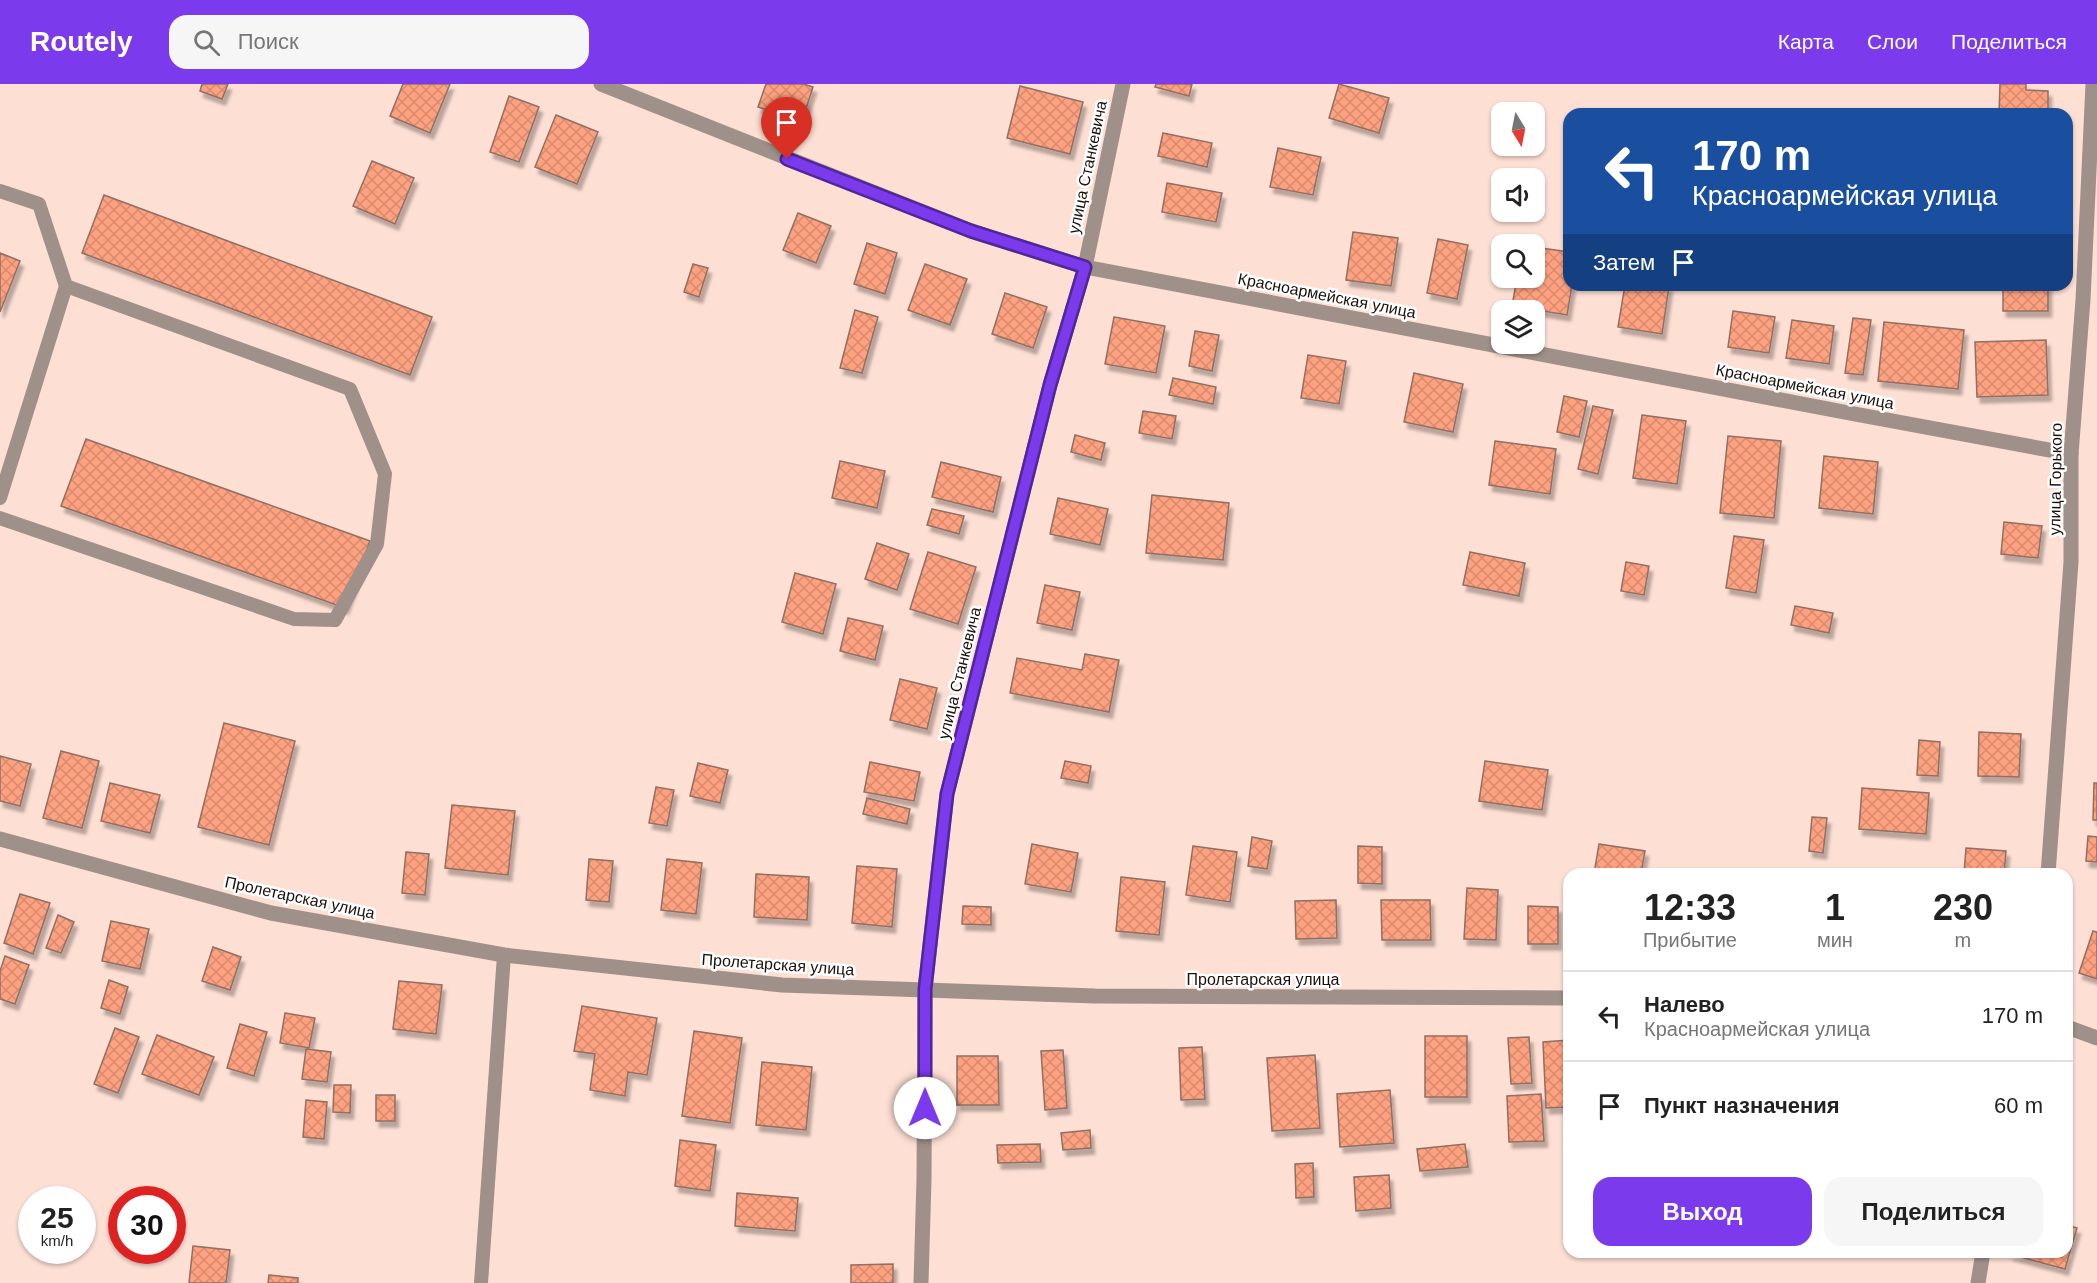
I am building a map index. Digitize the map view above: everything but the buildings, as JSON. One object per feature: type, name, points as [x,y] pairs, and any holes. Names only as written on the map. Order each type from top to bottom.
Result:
[{"type":"street","name":"Красноармейская улица","points":[[601,84],[971,231],[1085,267],[2072,454]]},
{"type":"street","name":"улица Станкевича","points":[[921,1283],[925,989],[947,794],[1050,385],[1085,267],[1123,84]]},
{"type":"street","name":"улица Горького","points":[[2048,868],[2071,562],[2072,454],[2083,300],[2093,84]]},
{"type":"street","name":"Пролетарская улица","points":[[0,839],[271,913],[504,955],[782,985],[1095,996],[1563,998]]},
{"type":"street","points":[[2073,1029],[2097,1038]]},
{"type":"street","points":[[1978,1283],[1982,1258]]},
{"type":"lane","points":[[0,191],[39,204],[66,286],[0,498]]},
{"type":"lane","points":[[0,518],[294,619],[335,620],[377,544],[385,474],[350,389],[66,286]]},
{"type":"lane","points":[[481,1283],[504,955]]},
{"type":"route","points":[[787,159],[971,231],[1085,267],[1050,385],[947,794],[925,989],[925,1108]]}]
